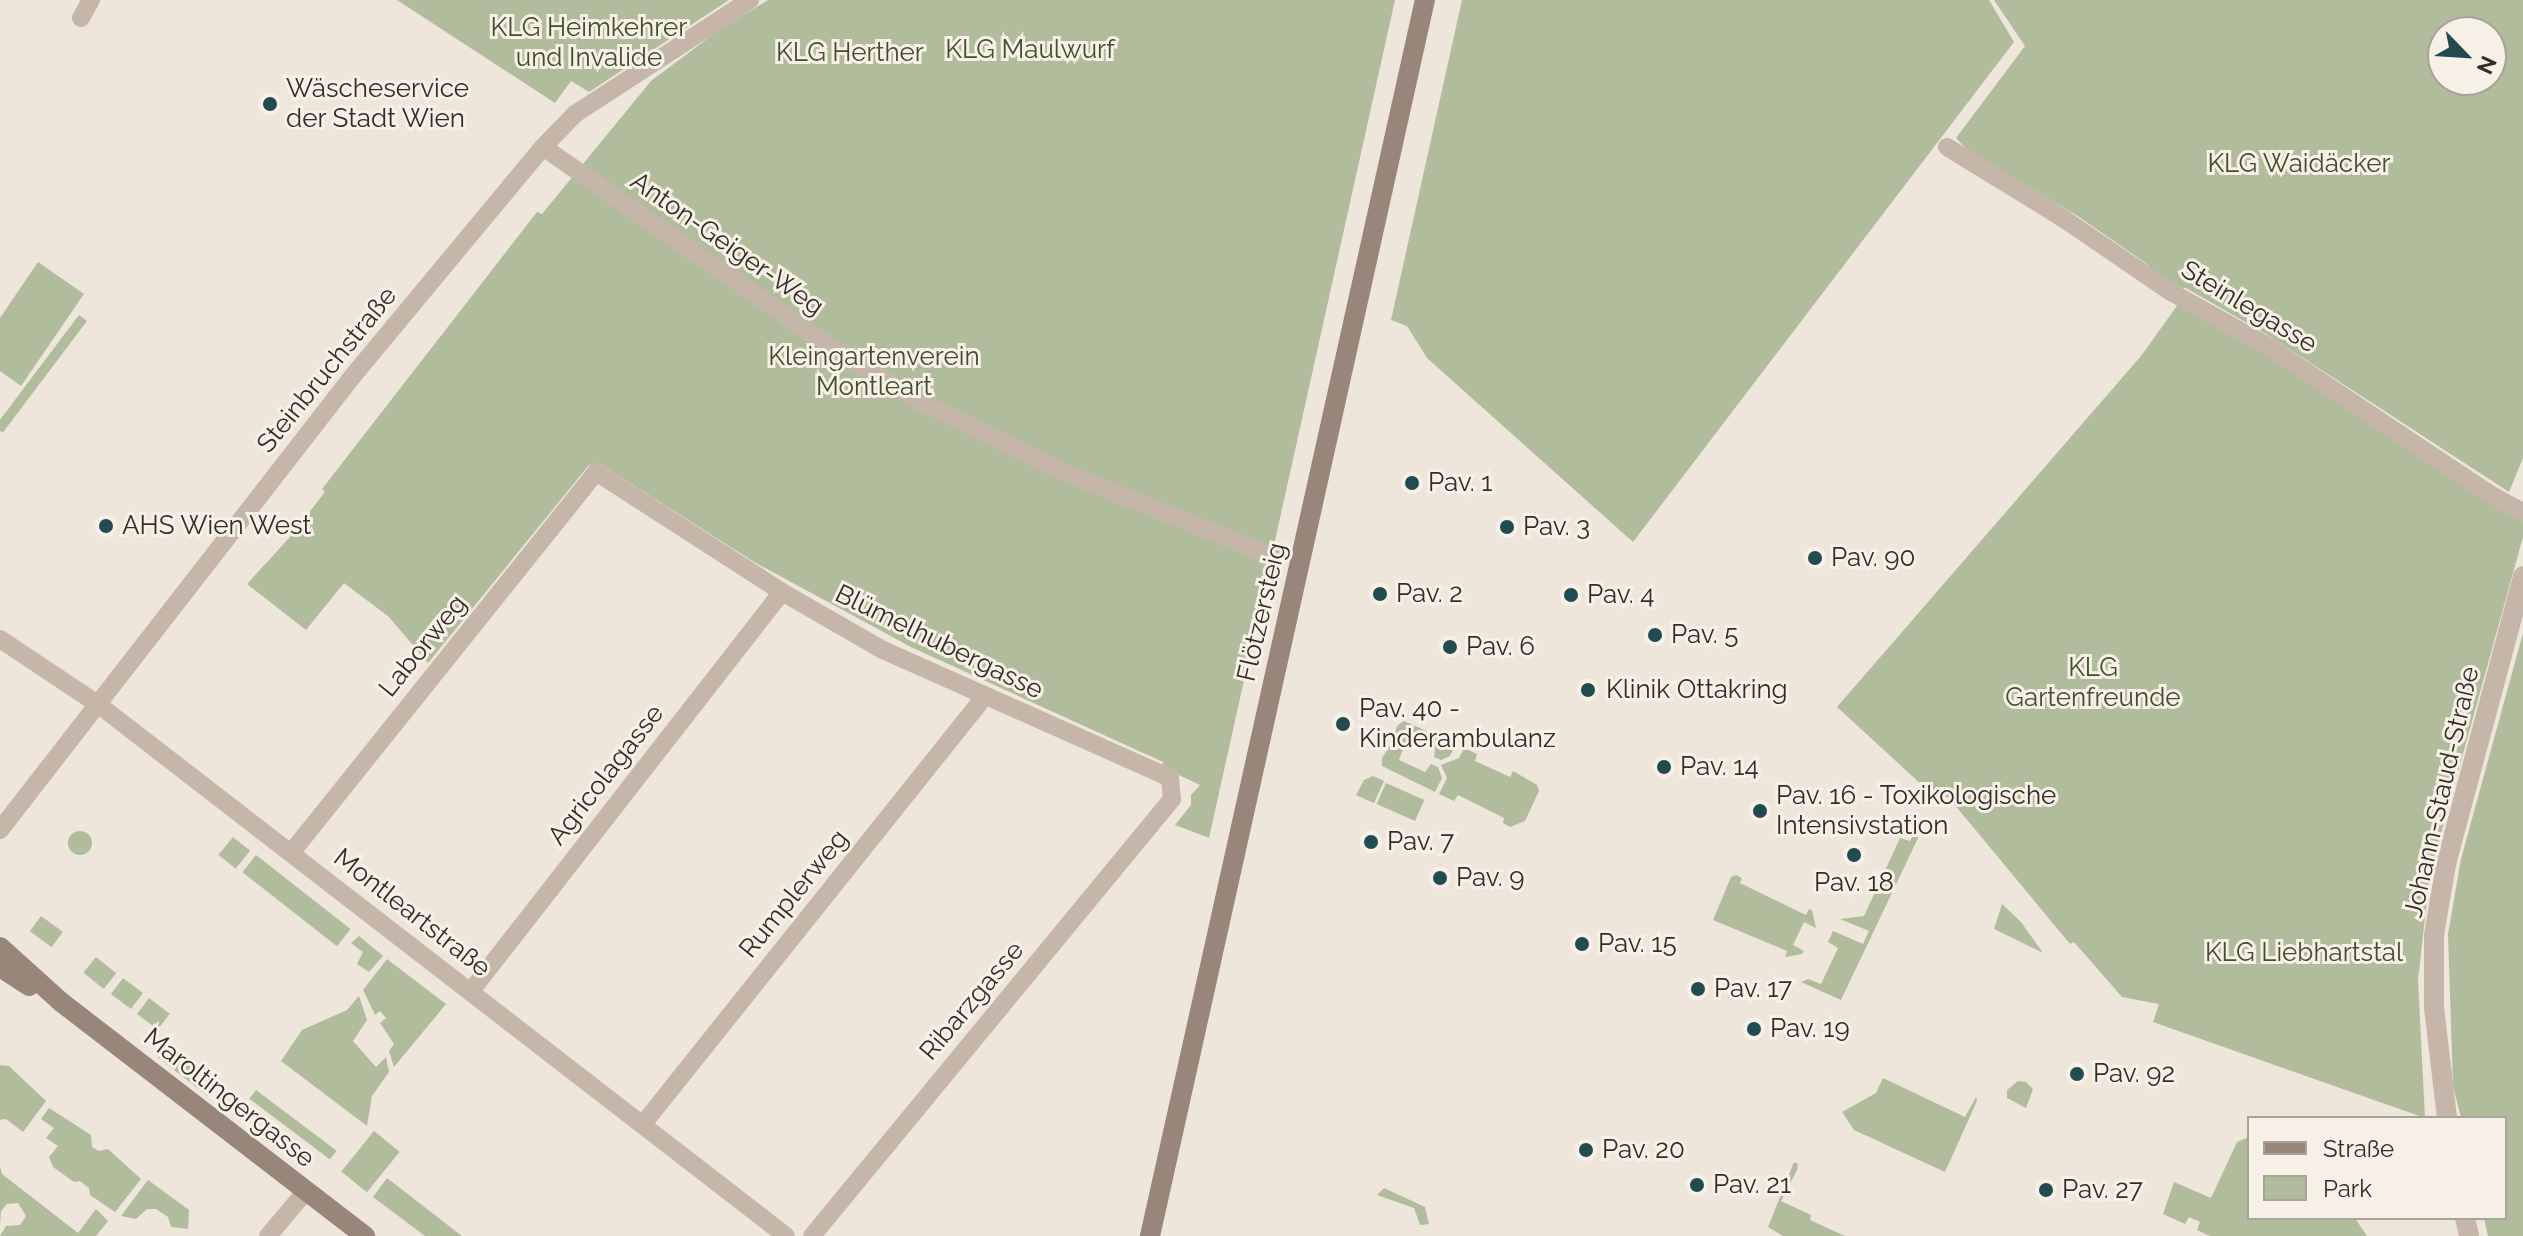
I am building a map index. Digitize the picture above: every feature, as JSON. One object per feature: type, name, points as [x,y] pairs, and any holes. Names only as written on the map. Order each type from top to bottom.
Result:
[{"type":"main road","name":"Flötzersteig","points":[[1150,1236],[1425,0]]},
{"type":"main road","name":"Maroltingergasse","points":[[0,947],[61,1002],[365,1236]]},
{"type":"main road","name":"Maroltingergasse","points":[[0,967],[61,1002]]},
{"type":"street","points":[[81,18],[91,0]]},
{"type":"street","name":"Steinbruchstraße","points":[[0,830],[352,377],[543,147],[575,114],[750,0]]},
{"type":"street","name":"Anton-Geiger-Weg","points":[[543,147],[822,341],[919,401],[1061,471],[1277,558]]},
{"type":"street","name":"Steinlegasse","points":[[1947,147],[2061,217],[2171,292],[2271,348],[2490,494],[2523,512]]},
{"type":"street","name":"Blümelhubergasse","points":[[596,472],[782,592],[883,650],[1170,778],[1172,799]]},
{"type":"street","name":"Laborweg","points":[[291,853],[596,472]]},
{"type":"street","name":"Johann-Staud-Straße","points":[[2447,1116],[2434,1008],[2434,935],[2446,864],[2523,576]]},
{"type":"street","name":"Agricolagasse","points":[[471,991],[782,592]]},
{"type":"street","name":"Montleartstraße","points":[[0,639],[99,705],[786,1236]]},
{"type":"street","name":"Rumplerweg","points":[[643,1124],[985,696]]},
{"type":"street","name":"Ribarzgasse","points":[[812,1236],[1172,799]]},
{"type":"street","points":[[268,1236],[306,1191]]},
{"type":"green space","name":"KLG Heimkehrer und Invalide","points":[[397,0],[729,0],[589,92],[571,81],[555,103]]},
{"type":"green space","name":"Kleingartenverein Montleart","points":[[768,0],[1395,0],[1209,838],[1175,825],[1191,805],[1191,795],[1200,785],[1162,767],[1163,762],[911,647],[754,562],[600,464],[589,465],[428,663],[389,617],[344,583],[306,630],[247,584],[290,537],[325,492],[322,489],[537,212],[542,214],[651,81],[719,30]]},
{"type":"green space","points":[[1462,0],[1989,0],[2014,42],[1633,542],[1427,358],[1407,326],[1391,320]]},
{"type":"green space","name":"KLG Waidäcker","points":[[1994,0],[2523,0],[2523,458],[2509,492],[2266,334],[2186,288],[2172,289],[2147,264],[2079,217],[1968,151],[1956,138],[2025,46]]},
{"type":"green space","points":[[38,262],[84,294],[21,386],[0,371],[0,318]]},
{"type":"green space","name":"KLG Gartenfreunde","points":[[2179,303],[2241,338],[2523,520],[2523,537],[2430,873],[2418,980],[2425,1116],[2153,1022],[2159,1004],[2122,997],[2074,942],[2070,944],[1949,798],[1923,786],[1837,707],[2141,356]]},
{"type":"green space","points":[[79,315],[87,321],[3,433],[0,420]]},
{"type":"green space","points":[[2523,633],[2523,1236],[2488,1236],[2484,1220],[2507,1220],[2507,1116],[2460,1116],[2453,1086],[2448,934],[2461,859]]},
{"type":"green space","points":[[1404,721],[1456,744],[1450,756],[1441,760],[1434,757],[1435,750],[1409,738],[1404,746],[1393,740],[1397,726]]},
{"type":"green space","points":[[1391,744],[1403,749],[1399,760],[1425,772],[1431,764],[1438,767],[1442,778],[1435,792],[1382,766],[1382,758]]},
{"type":"green space","points":[[1464,748],[1477,754],[1475,761],[1510,777],[1513,771],[1537,785],[1539,791],[1525,821],[1510,827],[1503,823],[1504,818],[1458,795],[1454,801],[1439,794],[1447,778],[1441,765],[1459,758]]},
{"type":"green space","points":[[1373,776],[1384,781],[1374,803],[1356,795],[1364,780]]},
{"type":"green space","points":[[1386,783],[1424,800],[1415,821],[1377,804]]},
{"type":"green space","points":[[80,831],[88,835],[92,843],[88,851],[80,855],[72,851],[68,843],[72,835]]},
{"type":"green space","points":[[1915,831],[1919,836],[1841,1000],[1801,982],[1808,979],[1821,984],[1838,948],[1828,942],[1833,931],[1863,944],[1869,931],[1840,919],[1864,916],[1900,838],[1910,841]]},
{"type":"green space","points":[[233,837],[250,851],[236,869],[219,855]]},
{"type":"green space","points":[[256,855],[351,929],[337,946],[242,872]]},
{"type":"green space","points":[[1736,875],[1742,878],[1740,883],[1806,915],[1809,909],[1812,910],[1816,928],[1804,922],[1793,945],[1804,951],[1802,954],[1785,957],[1787,951],[1713,920],[1731,877]]},
{"type":"green space","points":[[2002,904],[2021,922],[2043,953],[1994,929]]},
{"type":"green space","points":[[41,916],[63,932],[52,947],[30,931]]},
{"type":"green space","points":[[359,936],[383,956],[369,972],[357,964],[363,952],[351,943]]},
{"type":"green space","points":[[96,957],[116,973],[104,989],[83,973]]},
{"type":"green space","points":[[387,959],[446,1004],[394,1067],[389,1051],[394,1044],[380,1023],[386,1018],[380,1011],[375,1015],[363,990]]},
{"type":"green space","points":[[123,978],[143,993],[131,1009],[111,994]]},
{"type":"green space","points":[[359,996],[367,1020],[353,1041],[376,1067],[386,1057],[389,1072],[372,1096],[367,1126],[281,1061],[302,1030],[347,1010]]},
{"type":"green space","points":[[149,998],[170,1014],[158,1030],[137,1014]]},
{"type":"green space","points":[[166,1047],[216,1086],[208,1096],[158,1057]]},
{"type":"green space","points":[[0,1065],[9,1066],[46,1101],[23,1132],[6,1119],[0,1120]]},
{"type":"green space","points":[[1883,1078],[1965,1117],[1976,1097],[1977,1101],[1945,1172],[1854,1130],[1842,1112],[1876,1093]]},
{"type":"green space","points":[[2018,1081],[2026,1082],[2033,1089],[2026,1108],[2007,1098],[2007,1090]]},
{"type":"green space","points":[[256,1090],[337,1151],[330,1160],[249,1099]]},
{"type":"green space","points":[[49,1108],[91,1135],[92,1147],[99,1151],[108,1149],[141,1179],[115,1212],[90,1195],[89,1188],[80,1181],[74,1182],[53,1167],[49,1157],[58,1146],[46,1138],[54,1128],[41,1119]]},
{"type":"green space","points":[[374,1131],[400,1152],[367,1192],[341,1171]]},
{"type":"green space","points":[[2247,1138],[2247,1220],[2356,1220],[2367,1236],[2210,1236],[2197,1230],[2200,1222],[2189,1217],[2185,1224],[2163,1214],[2174,1182],[2211,1198],[2237,1142]]},
{"type":"green space","points":[[1794,1162],[1798,1164],[1797,1170],[1781,1201],[1811,1215],[1810,1220],[1845,1236],[1783,1236],[1768,1227]]},
{"type":"green space","points":[[0,1167],[2,1174],[78,1233],[96,1209],[108,1221],[96,1236],[0,1236],[6,1226],[20,1225],[26,1216],[18,1203],[7,1204],[1,1211],[0,1226]]},
{"type":"green space","points":[[387,1178],[462,1236],[425,1236],[373,1197]]},
{"type":"green space","points":[[148,1180],[189,1210],[188,1229],[171,1227],[168,1217],[156,1209],[147,1209],[136,1219],[121,1216]]},
{"type":"green space","points":[[1384,1188],[1425,1207],[1429,1224],[1420,1225],[1414,1208],[1377,1195]]},
{"type":"place","name":"Wäscheservice der Stadt Wien","points":[[270,104]]},
{"type":"place","name":"Pav. 1","points":[[1412,483]]},
{"type":"place","name":"AHS Wien West","points":[[106,526]]},
{"type":"place","name":"Pav. 3","points":[[1507,527]]},
{"type":"place","name":"Pav. 90","points":[[1815,558]]},
{"type":"place","name":"Pav. 2","points":[[1380,594]]},
{"type":"place","name":"Pav. 4","points":[[1571,595]]},
{"type":"place","name":"Pav. 5","points":[[1655,635]]},
{"type":"place","name":"Pav. 6","points":[[1450,647]]},
{"type":"place","name":"Klinik Ottakring","points":[[1588,690]]},
{"type":"place","name":"Pav. 40 - Kinderambulanz","points":[[1343,724]]},
{"type":"place","name":"Pav. 14","points":[[1664,767]]},
{"type":"place","name":"Pav. 16 - Toxikologische Intensivstation","points":[[1760,811]]},
{"type":"place","name":"Pav. 7","points":[[1371,842]]},
{"type":"place","name":"Pav. 18","points":[[1854,855]]},
{"type":"place","name":"Pav. 9","points":[[1440,878]]},
{"type":"place","name":"Pav. 15","points":[[1582,944]]},
{"type":"place","name":"Pav. 17","points":[[1698,989]]},
{"type":"place","name":"Pav. 19","points":[[1754,1029]]},
{"type":"place","name":"Pav. 92","points":[[2077,1074]]},
{"type":"place","name":"Pav. 20","points":[[1586,1150]]},
{"type":"place","name":"Pav. 21","points":[[1697,1185]]},
{"type":"place","name":"Pav. 27","points":[[2046,1190]]},
{"type":"park label","name":"KLG Maulwurf","points":[[1030,50]]},
{"type":"park label","name":"KLG Herther","points":[[850,53]]},
{"type":"park label","name":"KLG Liebhartstal","points":[[2304,953]]}]
